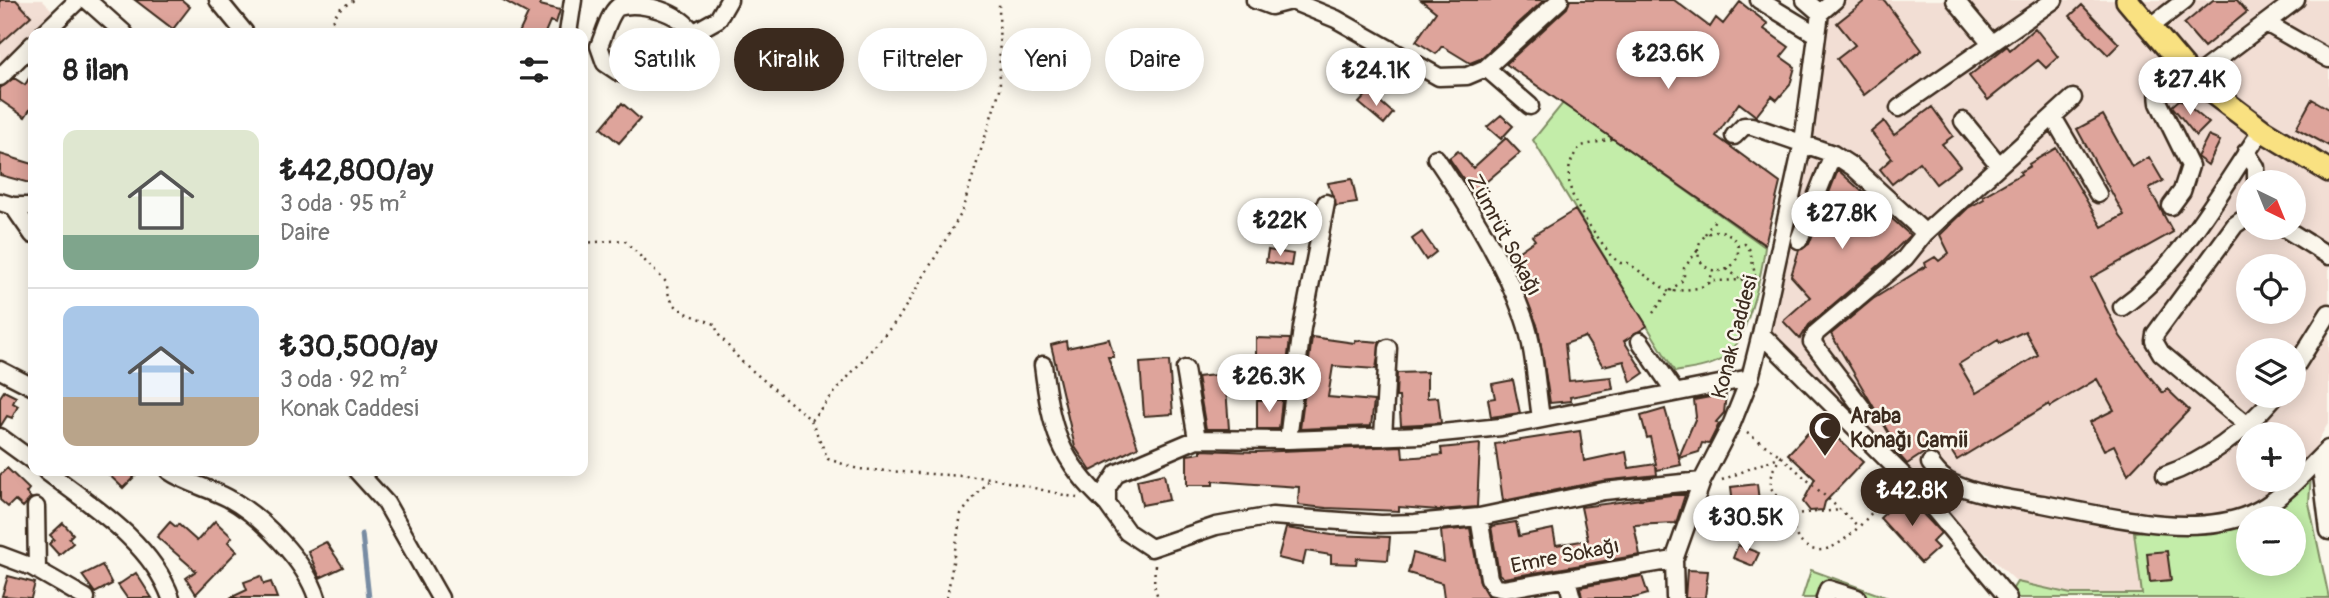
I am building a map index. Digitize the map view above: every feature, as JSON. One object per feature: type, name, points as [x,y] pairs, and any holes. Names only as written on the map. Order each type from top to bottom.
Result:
[{"type":"main road","points":[[2127,0],[2193,78],[2262,130],[2329,171]]},
{"type":"street","points":[[49,28],[78,0]]},
{"type":"street","points":[[87,0],[118,28]]},
{"type":"street","points":[[218,0],[241,28]]},
{"type":"street","points":[[569,28],[573,0]]},
{"type":"street","points":[[706,28],[718,19],[729,0]]},
{"type":"street","points":[[1255,0],[1271,6],[1293,1],[1336,19],[1439,77],[1467,76],[1486,68],[1560,0]]},
{"type":"street","points":[[1759,0],[1817,35]]},
{"type":"street","points":[[1805,0],[1820,13],[1835,0]]},
{"type":"street","points":[[1955,0],[1991,43]]},
{"type":"street","points":[[1899,108],[2054,0]]},
{"type":"street","points":[[2149,28],[2185,0]]},
{"type":"street","points":[[2193,78],[2296,0]]},
{"type":"street","points":[[630,1],[644,1],[684,19],[693,33],[651,73],[636,77],[620,73],[605,63],[599,46],[617,8],[630,1]]},
{"type":"street","name":"Konak Caddesi","points":[[1675,598],[1674,560],[1702,481],[1728,430],[1749,378],[1761,334],[1803,142],[1820,13]]},
{"type":"street","points":[[2266,23],[2329,59]]},
{"type":"street","points":[[0,77],[28,49]]},
{"type":"street","points":[[2171,206],[2182,191],[2190,166],[2159,103],[2161,76],[2176,59]]},
{"type":"street","points":[[1486,68],[1530,106]]},
{"type":"street","points":[[1863,408],[1812,342],[1816,333],[1905,258],[1925,233],[2073,98]]},
{"type":"street","points":[[2053,117],[2098,194]]},
{"type":"street","points":[[1963,121],[1999,165]]},
{"type":"street","points":[[1734,136],[1744,126],[1752,126],[1833,154],[1853,167],[1925,233]]},
{"type":"street","points":[[2122,307],[2145,290],[2164,270],[2262,130]]},
{"type":"street","points":[[2246,152],[2256,170]]},
{"type":"street","points":[[1798,240],[1833,154]]},
{"type":"street","name":"Zümrüt Sokağı","points":[[1436,158],[1484,235],[1525,321],[1541,418]]},
{"type":"street","points":[[1288,440],[1302,328],[1326,203]]},
{"type":"street","points":[[6,204],[28,206]]},
{"type":"street","points":[[6,204],[28,229]]},
{"type":"street","points":[[2236,224],[2154,341],[2161,353],[2244,422]]},
{"type":"street","points":[[2303,240],[2329,256]]},
{"type":"street","points":[[2306,350],[2329,313]]},
{"type":"street","points":[[1761,334],[1903,475],[2008,598]]},
{"type":"street","points":[[1640,341],[1675,392]]},
{"type":"street","points":[[1383,437],[1388,348]]},
{"type":"street","points":[[1043,365],[1048,403],[1060,449],[1085,484],[1107,505],[1127,532],[1151,548],[1216,526],[1272,516],[1381,524],[1479,517],[1604,491],[1702,481]]},
{"type":"street","points":[[1185,369],[1197,439]]},
{"type":"street","points":[[0,370],[28,384]]},
{"type":"street","points":[[1107,505],[1107,488],[1117,473],[1197,439],[1383,437],[1488,428],[1749,378]]},
{"type":"street","points":[[2248,422],[2262,408]]},
{"type":"street","points":[[2165,475],[2195,465],[2236,434]]},
{"type":"street","points":[[0,438],[28,458]]},
{"type":"street","points":[[1930,463],[1941,477],[1953,484],[1993,495],[2134,521],[2183,526],[2250,514],[2296,480],[2328,448]]},
{"type":"street","points":[[2328,448],[2322,475],[2329,531]]},
{"type":"street","points":[[52,476],[144,551],[163,576],[171,598]]},
{"type":"street","points":[[180,476],[231,499],[260,520],[285,546],[314,588],[317,598]]},
{"type":"street","points":[[362,476],[386,503],[440,598]]},
{"type":"street","points":[[36,507],[37,570]]},
{"type":"street","name":"Emre Sokağı","points":[[1479,517],[1486,562],[1494,587],[1504,589],[1567,580],[1643,563],[1674,560]]},
{"type":"street","points":[[0,555],[37,570],[86,598]]},
{"type":"street","points":[[1567,580],[1572,598]]},
{"type":"street","points":[[1825,598],[1828,589],[1857,598]]},
{"type":"path","points":[[329,28],[338,10],[354,0]]},
{"type":"path","points":[[811,420],[898,319],[961,214],[1000,89],[999,0]]},
{"type":"path","points":[[1612,139],[1587,142],[1577,150],[1567,177],[1572,195],[1611,256],[1620,263],[1629,263],[1669,292],[1708,286],[1725,279],[1741,280],[1755,275],[1773,278]]},
{"type":"path","points":[[1653,313],[1669,292],[1684,279],[1684,268],[1715,220]]},
{"type":"path","points":[[1703,237],[1713,231],[1726,232],[1737,246],[1736,259],[1727,269]]},
{"type":"path","points":[[588,243],[624,240],[667,283],[667,294],[680,311],[715,324],[718,334],[741,361],[811,420],[828,459],[859,469],[991,478],[1107,505]]},
{"type":"path","points":[[1737,246],[1745,244],[1750,250],[1755,275]]},
{"type":"path","points":[[1698,250],[1702,263],[1713,270],[1727,269],[1741,280]]},
{"type":"path","points":[[1708,286],[1713,270]]},
{"type":"path","points":[[1728,430],[1747,433],[1781,456],[1859,527]]},
{"type":"path","points":[[1781,456],[1773,470],[1770,486],[1793,514],[1795,535],[1806,546],[1816,549],[1825,550],[1847,539],[1903,475]]},
{"type":"path","points":[[1702,481],[1720,481],[1781,456]]},
{"type":"path","points":[[947,598],[961,514],[991,478]]},
{"type":"path","points":[[1793,514],[1842,510]]},
{"type":"path","points":[[1151,548],[1158,598]]},
{"type":"shaded area","points":[[0,0],[42,0],[55,13],[40,28],[28,28],[28,40],[0,67]]},
{"type":"shaded area","points":[[1835,0],[2329,0],[2329,422],[2319,439],[2311,474],[2306,478],[2306,422],[2236,422],[2236,492],[2286,492],[2266,506],[2236,506],[2236,524],[2134,532],[2142,594],[2071,594],[2017,582],[1825,403],[1761,334],[1820,13]]},
{"type":"green space","points":[[1563,103],[1765,247],[1746,325],[1731,352],[1723,359],[1706,366],[1675,372],[1533,140]]},
{"type":"green space","points":[[2311,474],[2309,503],[2329,598],[2007,598],[2017,582],[2071,594],[2142,594],[2134,532],[2236,524],[2236,576],[2306,576],[2306,506],[2270,506],[2288,492],[2306,492],[2306,478]]},
{"type":"green space","points":[[1811,570],[1888,598],[1802,598]]},
{"type":"building","points":[[0,0],[16,0],[31,16],[0,44]]},
{"type":"building","points":[[135,0],[182,0],[190,7],[172,28]]},
{"type":"building","points":[[503,0],[542,0],[540,5],[560,10],[556,23],[550,21],[547,28],[521,28],[528,14]]},
{"type":"building","points":[[1421,0],[1544,0],[1480,59],[1470,63],[1442,46],[1436,54],[1416,41],[1436,12]]},
{"type":"building","points":[[1570,0],[1674,0],[1710,27],[1716,18],[1723,24],[1740,2],[1768,24],[1764,29],[1789,47],[1781,57],[1795,67],[1790,85],[1777,100],[1772,96],[1756,116],[1739,103],[1716,136],[1780,183],[1765,245],[1506,64],[1567,8]]},
{"type":"building","points":[[1866,0],[1884,0],[1922,50],[1864,95],[1837,59],[1855,45],[1837,23]]},
{"type":"building","points":[[2213,0],[2237,0],[2247,12],[2204,47],[2184,24]]},
{"type":"building","points":[[2082,5],[2119,44],[2108,55],[2070,16]]},
{"type":"building","points":[[2035,28],[2058,57],[2046,68],[2038,60],[1988,100],[1969,76],[2007,46],[2010,50]]},
{"type":"building","points":[[14,78],[25,85],[28,80],[28,112],[25,117],[0,100],[0,88]]},
{"type":"building","points":[[1369,92],[1393,113],[1384,124],[1359,103]]},
{"type":"building","points":[[2180,99],[2209,123],[2196,136],[2172,106]]},
{"type":"building","points":[[2312,99],[2329,109],[2329,146],[2296,128]]},
{"type":"building","points":[[622,103],[640,119],[619,143],[601,128]]},
{"type":"building","points":[[1932,107],[1953,136],[1942,144],[1960,166],[1936,184],[1919,162],[1892,184],[1880,169],[1892,158],[1871,132],[1884,121],[1894,135]]},
{"type":"building","points":[[1501,115],[1513,126],[1501,139],[1487,127]]},
{"type":"building","points":[[2103,115],[2132,167],[2149,157],[2163,181],[2149,188],[2173,232],[2091,278],[2120,336],[2150,377],[2163,393],[2167,389],[2189,410],[2128,474],[2114,445],[2104,450],[2090,422],[2114,410],[2097,379],[2050,407],[2049,404],[1957,460],[1944,440],[1907,464],[1890,445],[1894,442],[1831,334],[1873,299],[1926,266],[1925,263],[1935,257],[1939,261],[1949,253],[1940,235],[1968,208],[1984,199],[1983,196],[2021,174],[2029,164],[2056,148],[2102,227],[2124,215],[2077,129]],"holes":[[[2025,331],[2038,355],[1976,393],[1959,364],[1998,340],[2000,343]]]},
{"type":"building","points":[[2208,136],[2220,141],[2208,165],[2197,157]]},
{"type":"building","points":[[1506,138],[1520,153],[1473,193],[1449,158],[1458,151],[1473,168]]},
{"type":"building","points":[[0,154],[28,162],[28,183],[0,175]]},
{"type":"building","points":[[1838,170],[1910,235],[1883,262],[1809,325],[1800,339],[1783,321],[1810,297],[1791,276],[1799,250],[1809,244]]},
{"type":"building","points":[[1352,179],[1357,203],[1336,206],[1328,183]]},
{"type":"building","points":[[1575,210],[1647,326],[1624,341],[1644,373],[1631,382],[1624,361],[1603,366],[1585,337],[1565,344],[1569,381],[1611,377],[1613,389],[1570,397],[1571,401],[1550,403],[1538,327],[1509,258],[1535,240],[1532,236]]},
{"type":"building","points":[[1422,232],[1436,252],[1426,260],[1412,239]]},
{"type":"building","points":[[1268,250],[1293,254],[1291,266],[1266,262]]},
{"type":"building","points":[[1312,337],[1355,343],[1355,340],[1380,342],[1376,369],[1333,366],[1328,397],[1374,401],[1371,426],[1300,429]]},
{"type":"building","points":[[1256,338],[1290,339],[1287,364],[1256,364]]},
{"type":"building","points":[[1109,339],[1114,357],[1108,357],[1138,447],[1091,471],[1075,447],[1051,345],[1066,341],[1067,348]]},
{"type":"building","points":[[1169,361],[1173,414],[1144,416],[1140,363]]},
{"type":"building","points":[[1427,372],[1427,398],[1438,397],[1441,423],[1401,425],[1399,397],[1396,397],[1397,373]]},
{"type":"building","points":[[1225,374],[1229,429],[1206,429],[1197,377]]},
{"type":"building","points":[[1513,380],[1520,413],[1491,417],[1488,399],[1495,398],[1492,384]]},
{"type":"building","points":[[4,391],[16,397],[13,403],[18,406],[12,418],[7,416],[0,427],[0,397]]},
{"type":"building","points":[[1726,394],[1724,413],[1716,422],[1719,424],[1709,444],[1702,443],[1699,452],[1679,458],[1681,465],[1657,470],[1656,466],[1657,475],[1602,481],[1503,501],[1495,444],[1580,431],[1584,461],[1626,452],[1629,468],[1656,464],[1650,437],[1647,438],[1641,416],[1665,409],[1679,457],[1696,417],[1694,400]]},
{"type":"building","points":[[1257,400],[1282,400],[1279,429],[1257,429]]},
{"type":"building","name":"Araba Konağı Camii","points":[[1819,421],[1863,462],[1825,502],[1823,510],[1810,511],[1803,502],[1815,479],[1788,454]]},
{"type":"building","points":[[1480,444],[1477,507],[1439,510],[1399,507],[1399,511],[1326,508],[1298,505],[1299,487],[1213,481],[1213,485],[1187,485],[1187,455],[1201,453],[1201,450],[1257,452],[1402,446],[1403,458],[1442,455],[1441,448]]},
{"type":"building","points":[[7,468],[29,489],[26,493],[31,498],[23,507],[15,500],[8,507],[0,500],[0,475]]},
{"type":"building","points":[[1164,474],[1169,500],[1142,505],[1137,480]]},
{"type":"building","points":[[110,476],[135,476],[123,488]]},
{"type":"building","points":[[1757,484],[1760,509],[1734,512],[1731,487]]},
{"type":"building","points":[[1685,495],[1676,523],[1634,525],[1640,555],[1504,578],[1499,574],[1491,526],[1516,522],[1519,536],[1553,529],[1556,545],[1588,540],[1581,507]]},
{"type":"building","points":[[1905,495],[1941,533],[1932,542],[1938,548],[1921,563],[1880,518]]},
{"type":"building","points":[[215,521],[232,537],[228,542],[237,551],[196,594],[186,578],[196,571],[157,537],[170,522],[176,527],[178,524],[197,541]]},
{"type":"building","points":[[63,523],[73,534],[69,538],[73,543],[59,555],[49,544],[54,539],[50,535]]},
{"type":"building","points":[[1286,528],[1332,535],[1390,537],[1388,560],[1357,558],[1356,564],[1331,563],[1331,555],[1306,551],[1303,564],[1278,558]]},
{"type":"building","points":[[1470,528],[1480,583],[1487,595],[1495,598],[1444,598],[1442,583],[1408,573],[1413,553],[1444,562],[1441,531]]},
{"type":"building","points":[[326,542],[343,567],[320,578],[308,551]]},
{"type":"building","points":[[1738,545],[1759,553],[1753,566],[1733,558]]},
{"type":"building","points":[[2167,551],[2171,580],[2150,582],[2147,553]]},
{"type":"building","points":[[102,565],[112,584],[95,593],[82,575]]},
{"type":"building","points":[[1687,570],[1708,571],[1705,598],[1685,598]]},
{"type":"building","points":[[136,573],[152,598],[127,598],[118,585]]},
{"type":"building","points":[[8,576],[35,583],[31,598],[2,596]]},
{"type":"building","points":[[261,576],[264,584],[271,582],[277,598],[230,598],[247,590],[244,582]]},
{"type":"building","points":[[1642,576],[1648,594],[1634,598],[1582,598],[1580,587]]},
{"type":"waterway","points":[[362,534],[369,598]]},
{"type":"place","name":"Araba Konağı Camii","points":[[1825,458]]}]
